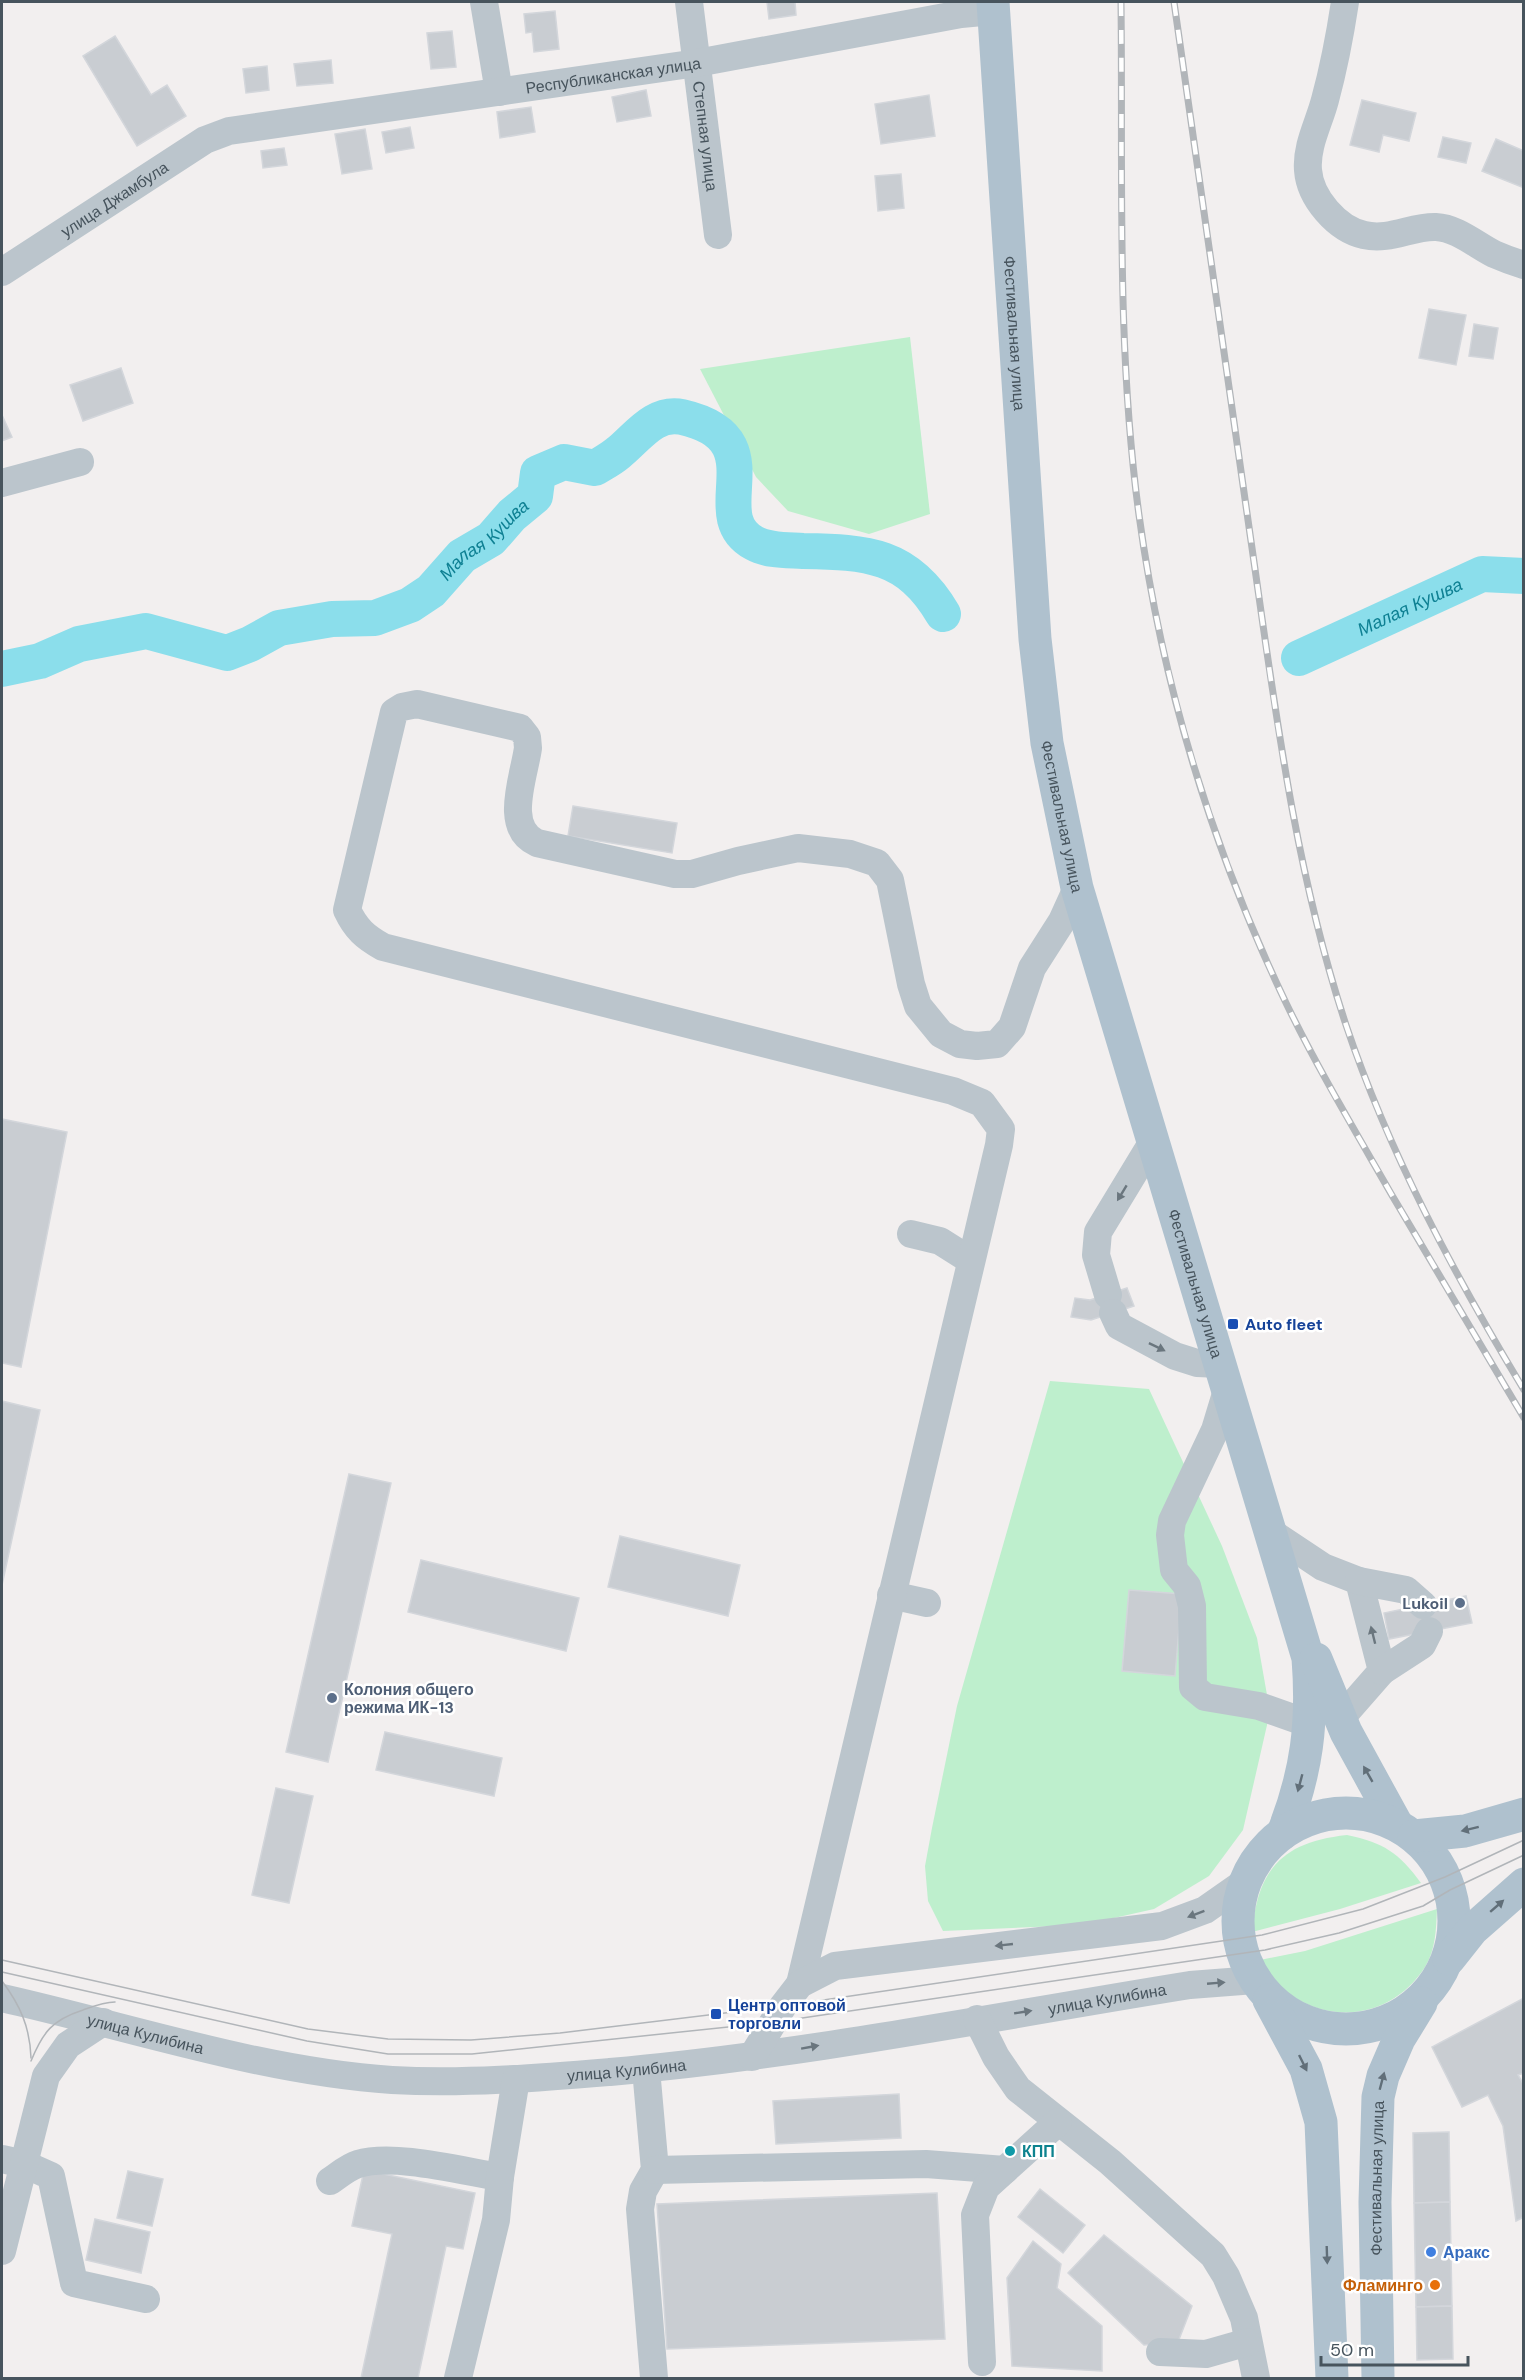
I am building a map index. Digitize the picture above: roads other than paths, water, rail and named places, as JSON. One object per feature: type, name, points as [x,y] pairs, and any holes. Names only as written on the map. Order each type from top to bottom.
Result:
[{"type":"main road","name":"Фестивальная улица","points":[[993,6],[1035,639],[1047,743],[1077,888],[1152,1143],[1272,1533],[1325,1722],[1406,1830],[1433,1856],[1450,1890],[1454,1924],[1446,1962],[1399,2039],[1383,2076],[1378,2097],[1375,2202],[1378,2379]]},
{"type":"main road","name":"Фестивальная улица","points":[[1283,1833],[1300,1786],[1307,1757],[1325,1722]]},
{"type":"main road","points":[[1332,2379],[1321,2122],[1306,2069],[1243,1953],[1238,1926],[1245,1882],[1262,1852],[1283,1833],[1304,1821],[1338,1813],[1363,1814],[1406,1830],[1465,1831],[1524,1814]]},
{"type":"main road","points":[[1446,1962],[1472,1930],[1524,1884]]},
{"type":"main road","points":[[1260,1986],[1287,2012],[1312,2024],[1350,2029],[1372,2026],[1394,2018],[1428,1992]]},
{"type":"street","points":[[484,2],[499,92]]},
{"type":"street","name":"Степная улица","points":[[689,2],[718,235]]},
{"type":"street","points":[[1345,2],[1327,92],[1310,146],[1308,170],[1315,195],[1329,213],[1348,230],[1366,236],[1392,236],[1436,227],[1457,233],[1494,254],[1524,266]]},
{"type":"street","name":"Республиканская улица","points":[[229,131],[697,63],[961,14],[993,6]]},
{"type":"street","name":"улица Джамбула","points":[[2,272],[205,140],[229,131]]},
{"type":"street","points":[[2,483],[80,462]]},
{"type":"street","points":[[752,2056],[783,2006],[800,1984],[1001,1129],[982,1103],[971,1097],[383,947],[364,936],[347,910],[394,712],[402,707],[417,704],[520,728],[527,737],[528,747],[517,814],[520,830],[527,839],[537,843],[675,874],[692,874],[798,848],[850,854],[877,863],[890,880],[911,984],[918,1006],[941,1034],[960,1044],[989,1046],[1003,1040],[1012,1027],[1032,968],[1062,921],[1077,888]]},
{"type":"street","points":[[1152,1143],[1098,1232],[1096,1255],[1119,1326],[1175,1356],[1197,1363],[1224,1376],[1215,1430],[1172,1521],[1170,1535],[1174,1570],[1187,1586],[1192,1606],[1193,1687],[1204,1697],[1259,1706],[1325,1722],[1382,1671],[1422,1645],[1426,1618],[1406,1590],[1359,1581],[1323,1567],[1272,1533]]},
{"type":"street","points":[[911,1234],[940,1241],[970,1260]]},
{"type":"street","points":[[1359,1581],[1382,1671]]},
{"type":"street","points":[[891,1595],[927,1603]]},
{"type":"street","points":[[800,1984],[835,1966],[1162,1926],[1205,1910],[1245,1882]]},
{"type":"street","name":"улица Кулибина","points":[[2,1998],[256,2059],[338,2074],[443,2082],[646,2069],[752,2056],[1190,1985],[1260,1986]]},
{"type":"street","points":[[977,2019],[996,2058],[1018,2089],[1110,2162],[1213,2255],[1244,2318],[1256,2379]]},
{"type":"street","points":[[2,2251],[13,2162],[46,2076],[68,2045],[104,2022]]},
{"type":"street","points":[[646,2069],[655,2170],[643,2191],[640,2209],[654,2379]]},
{"type":"street","points":[[458,2379],[496,2220],[500,2177],[516,2079]]},
{"type":"street","points":[[982,2362],[975,2215],[981,2194],[1058,2122]]},
{"type":"street","points":[[330,2181],[355,2164],[373,2160],[402,2162],[500,2177]]},
{"type":"street","points":[[13,2162],[51,2176],[74,2283],[146,2300]]},
{"type":"street","points":[[655,2170],[926,2164],[1005,2170]]},
{"type":"street","points":[[1160,2352],[1206,2354],[1248,2342]]},
{"type":"waterway","name":"Малая Кушва","points":[[2,669],[40,661],[79,644],[146,631],[227,653],[250,644],[279,628],[332,619],[375,618],[410,605],[431,591],[462,556],[491,539],[512,515],[535,496],[538,473],[564,462],[595,468],[615,455],[654,422],[672,416],[682,417],[711,428],[727,442],[733,459],[734,514],[740,530],[754,543],[771,549],[847,553],[884,560],[915,579],[930,594],[943,614]]},
{"type":"waterway","name":"Малая Кушва","points":[[1299,658],[1482,574],[1524,576]]},
{"type":"tram line","points":[[2,1960],[308,2029],[388,2039],[471,2040],[560,2033],[783,2006],[1262,1935],[1363,1909],[1445,1877],[1524,1840]]},
{"type":"tram line","points":[[2,1972],[307,2041],[388,2054],[472,2054],[775,2022],[1265,1950],[1339,1933],[1423,1906],[1450,1890],[1524,1855]]},
{"type":"tram line","points":[[2,1981],[23,2017],[29,2036],[31,2058]]},
{"type":"tram line","points":[[31,2061],[50,2028],[63,2018],[103,2003],[115,2002]]},
{"type":"railway","points":[[1121,2],[1122,259],[1132,451],[1149,578],[1176,704],[1194,766],[1236,887],[1260,947],[1299,1030],[1393,1197],[1524,1418]]},
{"type":"railway","points":[[1174,2],[1278,729],[1313,908],[1346,1025],[1382,1120],[1448,1257],[1524,1390]]},
{"type":"place","name":"Auto fleet","points":[[1233,1324]]},
{"type":"place","name":"Lukoil","points":[[1460,1603]]},
{"type":"place","name":"Колония общего режима ИК-13","points":[[332,1698]]},
{"type":"place","name":"Центр оптовой торговли","points":[[716,2014]]},
{"type":"place","name":"КПП","points":[[1010,2151]]},
{"type":"place","name":"Аракс","points":[[1431,2252]]},
{"type":"place","name":"Фламинго","points":[[1435,2285]]}]
